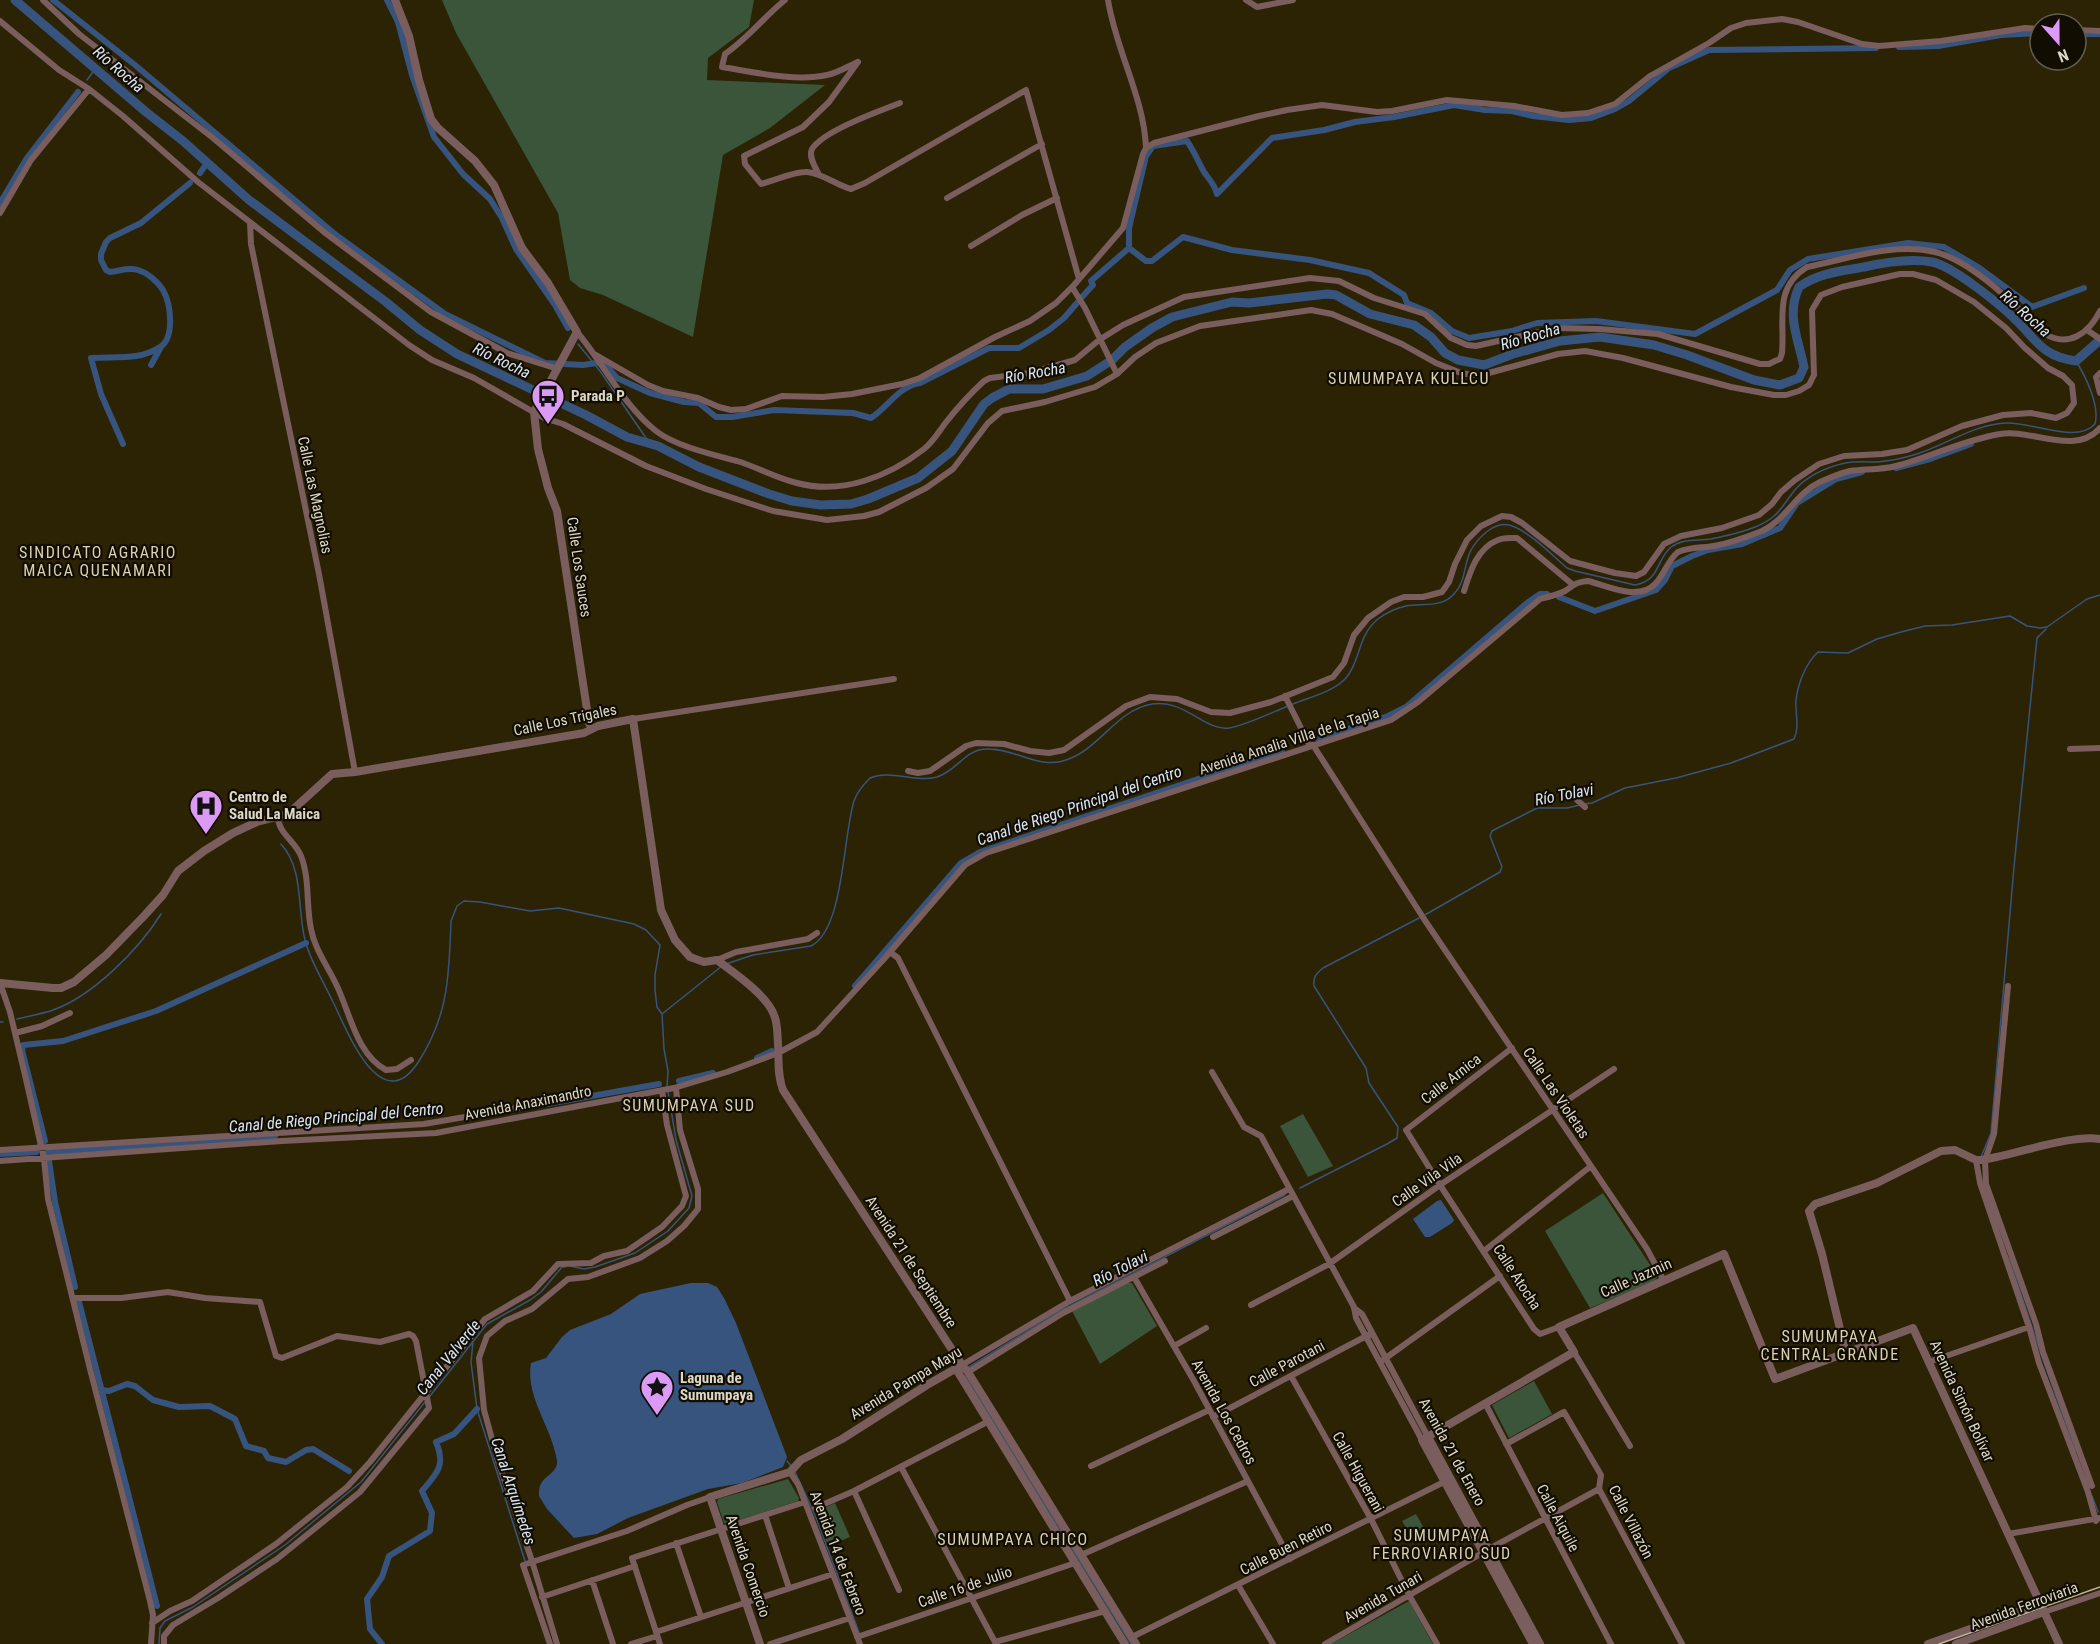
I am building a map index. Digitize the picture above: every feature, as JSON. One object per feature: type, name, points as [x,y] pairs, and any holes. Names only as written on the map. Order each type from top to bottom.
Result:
[{"type":"street","points":[[43,0],[79,34],[213,138],[324,232],[431,312],[507,353],[556,372]]},
{"type":"street","points":[[395,0],[409,36],[431,119],[475,161],[494,185],[522,248],[548,283],[577,332],[596,355],[632,408],[658,432],[697,450],[743,463],[767,474],[822,488],[857,484],[896,466],[924,449],[984,381],[990,378],[1030,373],[1075,360],[1156,308],[1192,294],[1322,278],[1339,281],[1374,298],[1425,314],[1451,338],[1467,345],[1476,346],[1557,328],[1600,329],[1658,334],[1760,364],[1769,364],[1780,359],[1783,302],[1792,279],[1800,272],[1807,267],[1891,251],[1917,250],[1947,256],[1988,282],[2045,334],[2054,339],[2072,338],[2089,331],[2100,311]]},
{"type":"street","points":[[785,0],[767,14],[746,39],[725,54],[722,67],[767,74],[811,76],[827,75],[858,62],[829,102],[803,127],[744,156],[745,165],[761,184],[806,172],[851,189],[1026,90],[1079,279]]},
{"type":"street","points":[[596,355],[648,385],[698,398],[731,410],[746,409],[782,396],[823,397],[852,394],[920,378],[995,337],[1030,321],[1056,303],[1096,262],[1123,228],[1146,148],[1140,108],[1126,71],[1108,0]]},
{"type":"street","points":[[1246,0],[1257,6],[1293,0]]},
{"type":"street","points":[[1146,148],[1154,143],[1259,116],[1322,105],[1377,112],[1447,100],[1514,106],[1562,115],[1588,113],[1615,104],[1650,76],[1731,28],[1746,23],[1782,19],[1798,22],[1862,44],[1879,46],[1941,41],[2028,28]]},
{"type":"street","points":[[0,21],[58,70],[89,89],[198,182],[418,352],[535,410],[544,418],[563,424],[646,466],[773,511],[827,520],[879,512],[926,488],[953,469],[988,423],[1002,411],[1083,392],[1156,343],[1200,326],[1311,310],[1332,314],[1402,344],[1436,363],[1472,375],[1485,374],[1572,351],[1585,351],[1623,358],[1738,388],[1786,395],[1809,385],[1814,375],[1812,310],[1821,295],[1842,286],[1900,274],[1912,274],[1936,280],[1974,302],[2006,328],[2032,355],[2048,368],[2063,375],[2072,385],[2074,403],[2067,413],[2056,418],[2031,413],[2003,415],[1962,426],[1907,450],[1844,456],[1820,464],[1795,480],[1759,515],[1722,528],[1682,536],[1664,544],[1644,572],[1636,576],[1570,561],[1522,523],[1506,516],[1495,519],[1481,526],[1467,540],[1449,582],[1442,592],[1423,597],[1404,597],[1376,610],[1354,635],[1344,663],[1333,677],[1286,698],[1240,711],[1220,713],[1203,710],[1177,699],[1150,697],[1126,706],[1064,750],[1041,752],[1004,744],[976,743],[966,746],[930,771],[918,773],[908,771]]},
{"type":"street","points":[[0,213],[31,160],[89,89]]},
{"type":"street","points":[[819,176],[811,155],[812,148],[832,132],[900,103]]},
{"type":"street","points":[[947,198],[1042,144]]},
{"type":"street","points":[[971,246],[1022,215],[1057,198]]},
{"type":"street","name":"Calle Las Magnolias","points":[[250,223],[251,244],[317,562],[355,772]]},
{"type":"street","points":[[1072,287],[1085,308],[1116,372]]},
{"type":"street","points":[[2089,331],[2100,339]]},
{"type":"street","points":[[535,410],[577,332]]},
{"type":"street","points":[[2100,373],[2096,377],[2100,393]]},
{"type":"street","name":"Calle Los Sauces","points":[[535,410],[538,449],[548,488],[557,511],[580,672],[589,723],[592,728]]},
{"type":"street","name":"Avenida Amalia Villa de la Tapia","points":[[664,1090],[728,1072],[778,1053],[817,1032],[833,1017],[965,865],[986,853],[1391,720],[1540,599],[1565,591],[1572,584],[1588,581],[1634,592],[1646,590],[1655,584],[1678,552],[1722,544],[1765,529],[1779,521],[1796,499],[1811,487],[1848,471],[1893,467],[1925,459],[1958,444],[1997,434],[2010,433],[2074,440],[2088,437],[2100,428]]},
{"type":"street","points":[[1464,591],[1472,567],[1484,548],[1498,539],[1517,538],[1572,584]]},
{"type":"street","name":"Calle Los Trigales","points":[[0,983],[61,988],[74,982],[106,955],[144,916],[163,895],[178,871],[220,841],[257,822],[288,814],[332,774],[584,733],[592,728],[633,719],[894,679]]},
{"type":"street","name":"Calle Las Violetas","points":[[1286,698],[1312,745],[1423,918],[1647,1250],[1664,1281]]},
{"type":"street","points":[[633,719],[661,910],[675,940],[685,954],[696,960],[721,963],[736,952],[808,939],[817,933]]},
{"type":"street","points":[[2070,749],[2100,748]]},
{"type":"street","points":[[1578,801],[1585,807]]},
{"type":"street","points":[[278,817],[279,826],[298,850],[303,862],[310,924],[316,949],[335,982],[358,1037],[374,1061],[387,1070],[397,1069],[411,1060]]},
{"type":"street","points":[[890,952],[898,958],[1070,1301]]},
{"type":"street","name":"Avenida 21 de Septiembre","points":[[721,963],[764,1000],[774,1013],[777,1024],[778,1079],[783,1090],[959,1367],[988,1421],[1105,1611],[1121,1643]]},
{"type":"street","points":[[0,983],[15,1034],[44,1159],[48,1199],[72,1298],[150,1601],[151,1644]]},
{"type":"street","points":[[2008,986],[1994,1134],[1980,1160],[1980,1183],[2039,1363],[2098,1520],[2008,1534]]},
{"type":"street","points":[[15,1034],[42,1026],[70,1012]]},
{"type":"street","name":"Calle Arnica","points":[[1406,1130],[1512,1048]]},
{"type":"street","name":"Calle Vila Vila","points":[[1251,1305],[1329,1264],[1440,1185],[1614,1070]]},
{"type":"street","name":"Avenida 21 de Enero","points":[[1212,1072],[1244,1127],[1261,1136],[1353,1307],[1362,1314],[1369,1334],[1521,1616],[1533,1644]]},
{"type":"street","points":[[549,1644],[484,1410],[479,1358],[487,1336],[505,1321],[532,1309],[568,1279],[588,1277],[640,1258],[676,1233],[698,1209],[698,1189],[680,1130],[675,1088]]},
{"type":"street","points":[[152,1623],[170,1611],[192,1601],[276,1544],[347,1487],[427,1396],[485,1319],[532,1291],[558,1264],[591,1263],[604,1256],[627,1251],[662,1227],[682,1206],[686,1196],[667,1125],[664,1090]]},
{"type":"street","name":"Avenida Anaximandro","points":[[0,1161],[282,1141],[418,1135],[664,1090]]},
{"type":"street","name":"Avenida Anaximandro","points":[[0,1150],[424,1124],[552,1101]]},
{"type":"street","name":"Calle Atocha","points":[[1406,1130],[1534,1329],[1540,1334],[1559,1327]]},
{"type":"street","points":[[1846,1354],[1822,1254],[1809,1211],[1815,1204],[1877,1183],[1941,1150],[1955,1149],[1980,1160],[2050,1144],[2092,1137],[2100,1139]]},
{"type":"street","points":[[1980,1160],[1986,1184],[2036,1324],[2043,1352],[2092,1486]]},
{"type":"street","points":[[1484,1251],[1591,1166]]},
{"type":"street","name":"Avenida Pampa Mayu","points":[[528,1563],[627,1531],[710,1497],[790,1472],[801,1460],[842,1438],[927,1384],[1070,1301],[1289,1189]]},
{"type":"street","points":[[1213,1237],[1293,1196]]},
{"type":"street","name":"Avenida Simón Bolívar","points":[[1724,1254],[1774,1379],[1912,1328],[2059,1644]]},
{"type":"street","name":"Calle Jazmin","points":[[1559,1327],[1724,1254]]},
{"type":"street","name":"Avenida Pampa Mayu","points":[[969,1372],[1063,1313],[1165,1261]]},
{"type":"street","points":[[1383,1360],[1500,1276]]},
{"type":"street","name":"Avenida Los Cedros","points":[[1134,1277],[1290,1559]]},
{"type":"street","points":[[72,1298],[121,1298],[168,1292],[205,1298],[260,1302],[276,1356],[282,1358],[337,1336],[380,1342],[409,1334],[414,1336],[416,1341],[429,1408],[360,1492],[277,1558],[168,1630],[164,1636],[164,1644]]},
{"type":"street","points":[[1559,1327],[1630,1446]]},
{"type":"street","points":[[1929,1362],[2029,1327]]},
{"type":"street","points":[[1174,1346],[1206,1328]]},
{"type":"street","name":"Calle Parotani","points":[[1213,1417],[1369,1334]]},
{"type":"street","points":[[1425,1438],[1574,1352]]},
{"type":"street","name":"Avenida 21 de Septiembre","points":[[959,1367],[969,1372],[1134,1641]]},
{"type":"street","name":"Calle Higuerani","points":[[1291,1376],[1371,1519],[1409,1595],[1437,1644]]},
{"type":"street","name":"Calle Aiquile","points":[[1485,1403],[1611,1644]]},
{"type":"street","points":[[1091,1466],[1209,1410]]},
{"type":"street","name":"Calle Villazón","points":[[1506,1444],[1564,1412],[1601,1475],[1599,1489],[1682,1644]]},
{"type":"street","points":[[815,1508],[902,1467],[988,1421]]},
{"type":"street","points":[[902,1467],[996,1643],[1105,1611]]},
{"type":"street","name":"Avenida 14 de Febrero","points":[[790,1472],[798,1484],[850,1618],[860,1636],[860,1644]]},
{"type":"street","name":"Calle Buen Retiro","points":[[1134,1641],[1238,1585],[1448,1480]]},
{"type":"street","points":[[1081,1555],[1248,1481]]},
{"type":"street","name":"Avenida Tunari","points":[[1325,1644],[1599,1489]]},
{"type":"street","points":[[854,1491],[900,1590]]},
{"type":"street","name":"Avenida Comercio","points":[[710,1497],[760,1644]]},
{"type":"street","points":[[660,1644],[632,1558],[805,1502]]},
{"type":"street","points":[[765,1515],[789,1588]]},
{"type":"street","points":[[676,1543],[701,1617]]},
{"type":"street","points":[[528,1563],[557,1644]]},
{"type":"street","name":"Calle 16 de Julio","points":[[860,1636],[1075,1563]]},
{"type":"street","points":[[542,1597],[635,1566]]},
{"type":"street","points":[[631,1644],[701,1617],[833,1574]]},
{"type":"street","points":[[592,1580],[613,1644]]},
{"type":"street","points":[[1238,1585],[1273,1644]]},
{"type":"street","name":"Avenida Ferroviaria","points":[[1956,1644],[2100,1593]]},
{"type":"street","name":"Avenida Ferroviaria","points":[[1928,1644],[2040,1604]]},
{"type":"street","name":"Avenida 21 de Enero","points":[[1521,1616],[1540,1644]]},
{"type":"street","points":[[771,1644],[850,1618]]},
{"type":"green space","points":[[442,0],[754,0],[749,27],[708,58],[707,80],[825,85],[770,128],[723,155],[693,337],[603,295],[580,288],[570,280],[558,213],[456,33]]},
{"type":"green space","points":[[1303,1114],[1333,1166],[1308,1177],[1280,1126]]},
{"type":"green space","points":[[1603,1193],[1657,1278],[1654,1282],[1590,1308],[1545,1231]]},
{"type":"green space","points":[[1125,1283],[1132,1283],[1157,1326],[1100,1364],[1072,1311]]},
{"type":"green space","points":[[1534,1381],[1552,1414],[1509,1438],[1492,1405]]},
{"type":"green space","points":[[788,1479],[799,1498],[798,1501],[727,1524],[724,1523],[718,1499]]},
{"type":"green space","points":[[835,1503],[850,1537],[828,1546],[815,1512]]},
{"type":"green space","points":[[1416,1514],[1428,1535],[1415,1543],[1402,1521]]},
{"type":"green space","points":[[1409,1601],[1433,1644],[1331,1644]]},
{"type":"water","points":[[1441,1200],[1454,1220],[1430,1237],[1425,1237],[1413,1219]]},
{"type":"water","name":"Laguna de Sumumpaya","points":[[691,1283],[708,1283],[717,1287],[724,1298],[736,1323],[787,1457],[783,1467],[742,1483],[708,1489],[628,1518],[597,1534],[574,1538],[547,1509],[539,1496],[541,1484],[554,1470],[557,1461],[550,1436],[535,1400],[530,1376],[531,1363],[546,1358],[570,1330],[611,1314],[640,1294]]},
{"type":"waterway","name":"Río Rocha","points":[[15,0],[183,141],[249,200],[420,330],[457,354],[627,437],[658,446],[699,467],[792,501],[821,505],[851,504],[918,478],[952,451],[984,404],[992,398],[1009,389],[1043,389],[1087,376],[1112,360],[1125,347],[1152,328],[1172,317],[1232,302],[1249,303],[1327,294],[1336,295],[1370,314],[1414,325],[1431,337],[1445,353],[1458,360],[1484,365],[1560,341],[1600,337],[1654,345],[1754,380],[1780,385],[1799,378],[1804,367],[1793,317],[1793,307],[1799,287],[1830,273],[1889,262],[1915,260],[1941,265],[1964,279],[2011,315],[2043,348],[2057,356],[2076,361],[2100,340]]},
{"type":"waterway","points":[[53,0],[135,65],[336,235],[445,314],[545,363],[583,365],[603,362],[617,378],[650,393],[684,402],[699,403],[716,417],[732,417],[774,410],[853,413],[871,418],[906,388],[989,348],[1019,348],[1049,330],[1077,303]]},
{"type":"waterway","points":[[387,0],[398,22],[412,75],[434,137],[463,174],[490,199],[502,218],[516,249],[568,328]]},
{"type":"waterway","points":[[1899,47],[1938,46],[2001,35],[2028,34]]},
{"type":"waterway","points":[[2088,34],[2100,34]]},
{"type":"waterway","points":[[1129,248],[1129,228],[1146,156],[1153,146],[1187,141],[1217,194],[1272,138],[1454,105],[1569,120],[1591,118],[1629,101],[1669,68],[1709,50],[1876,48]]},
{"type":"waterway","points":[[87,80],[95,69]]},
{"type":"waterway","points":[[0,203],[27,158],[78,92]]},
{"type":"waterway","points":[[200,173],[207,163]]},
{"type":"waterway","points":[[123,444],[101,394],[91,358],[135,356],[160,347],[168,336],[170,312],[163,290],[152,278],[134,269],[110,272],[106,270],[101,254],[110,238],[141,223],[190,183]]},
{"type":"waterway","points":[[1082,297],[1093,285],[1091,281],[1129,248],[1146,261],[1152,261],[1183,237],[1232,250],[1310,260],[1369,273],[1404,295],[1407,303],[1431,313],[1452,331],[1469,338],[1512,331],[1537,323],[1596,321],[1695,334],[1777,290],[1790,270],[1808,259],[1908,243],[1944,247],[1978,267],[2032,307],[2084,288]]},
{"type":"waterway","points":[[578,344],[600,371],[646,438],[658,446]]},
{"type":"waterway","points":[[151,365],[161,347]]},
{"type":"waterway","points":[[1293,704],[1328,691],[1341,683],[1351,671],[1366,633],[1381,617],[1402,607],[1438,603],[1449,598],[1458,590],[1473,547],[1486,532],[1497,526],[1509,525],[1524,532],[1567,568],[1635,585],[1643,583],[1654,574],[1671,547],[1686,541],[1711,539],[1763,524],[1778,512],[1804,481],[1831,467],[1849,462],[1882,462],[1907,457],[1995,424],[2017,424],[2066,432],[2087,430],[2095,424],[2096,409],[2088,383],[2076,361]]},
{"type":"waterway","name":"Canal de Riego Principal del Centro","points":[[1896,468],[1971,444]]},
{"type":"waterway","name":"Canal de Riego Principal del Centro","points":[[1559,597],[1595,611],[1656,590],[1665,580],[1672,566],[1708,550],[1742,544],[1780,528],[1797,503],[1836,479],[1862,472]]},
{"type":"waterway","name":"Canal de Riego Principal del Centro","points":[[1318,739],[1388,716],[1406,707],[1527,603],[1540,594],[1547,594]]},
{"type":"waterway","name":"Río Tolavi","points":[[1584,804],[1592,803],[1625,788],[1676,778],[1731,763],[1794,739],[1797,729],[1796,700],[1799,687],[1806,668],[1818,652],[1848,653],[1877,639],[1925,626],[1952,625],[2010,616],[2027,626],[2047,627],[2087,599],[2100,595]]},
{"type":"waterway","points":[[1981,1157],[1991,1133],[2037,638],[2046,629]]},
{"type":"waterway","points":[[726,964],[753,955],[811,946],[822,937],[836,902],[854,801],[870,778],[886,775],[937,777],[967,756],[987,749],[1037,761],[1066,760],[1089,747],[1128,714],[1152,704],[1174,706],[1220,728],[1235,727],[1288,706]]},
{"type":"waterway","name":"Canal de Riego Principal del Centro","points":[[855,986],[961,863],[980,852],[1282,751]]},
{"type":"waterway","name":"Río Tolavi","points":[[1423,916],[1500,872],[1502,867],[1490,836],[1492,831],[1537,808],[1567,808],[1580,805]]},
{"type":"waterway","points":[[281,844],[288,854],[297,877],[303,928],[310,956],[356,1049],[379,1076],[392,1081],[405,1077],[419,1061],[429,1044],[442,1010],[448,976],[451,921],[457,906],[464,901],[530,911],[559,908],[634,924],[646,930],[660,945],[655,990],[657,1007],[662,1014],[668,1071],[667,1087]]},
{"type":"waterway","points":[[17,1019],[53,1010],[84,994],[128,956],[161,914]]},
{"type":"waterway","name":"Río Tolavi","points":[[1300,1188],[1397,1138],[1398,1127],[1369,1083],[1366,1068],[1314,986],[1315,978],[1323,968],[1419,918]]},
{"type":"waterway","points":[[45,1141],[22,1050],[23,1045],[63,1041],[156,1011],[306,943]]},
{"type":"waterway","points":[[662,1014],[722,966]]},
{"type":"waterway","name":"Canal de Riego Principal del Centro","points":[[757,1058],[772,1051]]},
{"type":"waterway","name":"Canal de Riego Principal del Centro","points":[[679,1081],[713,1073]]},
{"type":"waterway","name":"Canal de Riego Principal del Centro","points":[[547,1104],[659,1084]]},
{"type":"waterway","name":"Canal Valverde","points":[[570,1266],[584,1269],[595,1267],[635,1253],[668,1231],[689,1208],[692,1196],[676,1140],[668,1091]]},
{"type":"waterway","name":"Canal de Riego Principal del Centro","points":[[48,1152],[275,1136]]},
{"type":"waterway","name":"Canal de Riego Principal del Centro","points":[[0,1154],[36,1152]]},
{"type":"waterway","points":[[49,1161],[55,1202],[75,1287]]},
{"type":"waterway","name":"Río Tolavi","points":[[969,1367],[1058,1312],[1285,1195]]},
{"type":"waterway","points":[[2009,1258],[2076,1452]]},
{"type":"waterway","name":"Canal Valverde","points":[[430,1396],[487,1324],[541,1292],[562,1267],[565,1267]]},
{"type":"waterway","points":[[79,1302],[157,1606]]},
{"type":"waterway","name":"Canal Arquímedes","points":[[473,1342],[471,1362],[477,1409],[525,1561]]},
{"type":"waterway","name":"Río Tolavi","points":[[966,1374],[965,1376],[1131,1644]]},
{"type":"waterway","points":[[102,1390],[109,1391],[127,1384],[135,1386],[153,1400],[179,1407],[210,1406],[235,1419],[246,1446],[264,1451],[268,1458],[286,1462],[306,1450],[313,1449],[349,1471]]},
{"type":"waterway","name":"Canal Valverde","points":[[159,1644],[160,1628],[165,1621],[193,1607],[285,1545],[361,1482],[425,1402]]},
{"type":"waterway","points":[[382,1644],[370,1629],[367,1599],[382,1577],[389,1556],[430,1531],[432,1513],[422,1491],[432,1479],[440,1463],[436,1442],[454,1434],[477,1409]]},
{"type":"waterway","points":[[787,1461],[791,1466]]},
{"type":"waterway","points":[[795,1472],[815,1515],[860,1635]]},
{"type":"waterway","points":[[2092,1496],[2098,1512]]},
{"type":"tram line","points":[[1939,1644],[2100,1587]]},
{"type":"place","name":"Parada P","points":[[548,425]]},
{"type":"place","name":"Centro de Salud La Maica","points":[[206,835]]},
{"type":"place","name":"Laguna de Sumumpaya","points":[[657,1416]]},
{"type":"district","name":"SUMUMPAYA KULLCU","points":[[1409,378]]},
{"type":"district","name":"SINDICATO AGRARIO MAICA QUENAMARI","points":[[98,561]]},
{"type":"district","name":"SUMUMPAYA SUD","points":[[689,1105]]},
{"type":"district","name":"SUMUMPAYA CENTRAL GRANDE","points":[[1830,1345]]},
{"type":"district","name":"SUMUMPAYA CHICO","points":[[1013,1539]]},
{"type":"district","name":"SUMUMPAYA FERROVIARIO SUD","points":[[1442,1544]]}]
